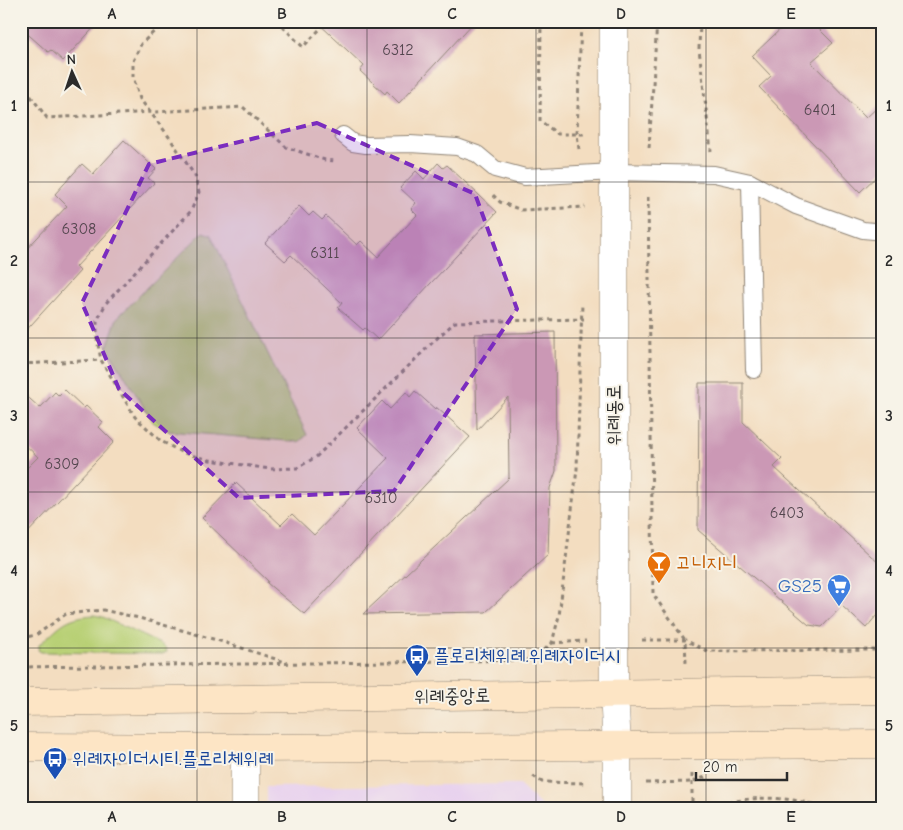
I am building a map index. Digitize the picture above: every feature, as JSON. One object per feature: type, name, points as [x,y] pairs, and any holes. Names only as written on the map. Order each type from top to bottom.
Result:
[{"type":"main road","name":"위례중앙로","points":[[21,702],[882,690]]},
{"type":"main road","points":[[21,747],[244,748],[882,744]]},
{"type":"street","name":"위례동로","points":[[614,21],[614,693],[618,745],[617,809]]},
{"type":"street","points":[[244,748],[245,809]]},
{"type":"lane","points":[[343,136],[353,143],[366,145],[410,144],[457,147],[477,154],[495,169],[525,177],[613,172],[714,174],[750,182],[796,206],[863,230],[874,231]]},
{"type":"lane","points":[[750,182],[754,370]]},
{"type":"path","points":[[165,21],[140,44],[133,61],[133,78],[140,99],[195,176],[199,192],[191,211],[106,303],[97,321],[97,339],[101,360],[135,417],[160,441],[183,453],[210,460],[270,469],[296,468],[316,458],[455,322],[613,319]]},
{"type":"path","points":[[277,21],[303,47],[322,26]]},
{"type":"path","points":[[541,21],[540,121],[558,134],[613,132]]},
{"type":"path","points":[[581,21],[577,134],[583,216]]},
{"type":"path","points":[[657,21],[648,172],[653,594],[685,640],[707,650],[882,650]]},
{"type":"path","points":[[700,21],[699,49],[714,174]]},
{"type":"path","points":[[21,83],[47,118],[243,107],[286,147],[325,160],[340,161]]},
{"type":"path","points":[[488,190],[500,202],[521,210],[613,206]]},
{"type":"path","points":[[21,667],[533,660],[552,643],[559,616],[577,469],[582,301]]},
{"type":"path","points":[[21,364],[101,360]]},
{"type":"path","points":[[21,638],[36,635],[66,614],[103,610],[220,641],[292,664]]},
{"type":"path","points":[[692,782],[692,809]]},
{"type":"path","points":[[706,809],[727,802],[760,798],[806,801],[826,809]]},
{"type":"highlighted area","points":[[317,123],[475,194],[517,309],[394,491],[239,498],[119,389],[82,303],[149,164]]},
{"type":"shaded area","points":[[518,784],[545,809],[266,809],[266,787]]},
{"type":"green space","points":[[203,232],[211,235],[307,435],[299,442],[168,431],[153,422],[107,347],[117,318]]},
{"type":"green space","points":[[94,615],[103,617],[162,645],[166,648],[167,652],[162,654],[41,652],[38,650],[39,645],[69,620]]},
{"type":"building","points":[[21,21],[100,21],[63,61],[51,50],[48,52],[21,28]]},
{"type":"building","points":[[316,21],[475,21],[399,103],[387,91],[385,94],[360,71],[364,66]]},
{"type":"building","points":[[789,21],[811,21],[833,43],[811,62],[866,118],[882,103],[882,171],[860,192],[759,87],[771,76],[752,56]]},
{"type":"building","points":[[124,140],[156,169],[148,178],[154,183],[76,267],[80,271],[21,336],[21,255],[67,206],[55,194],[82,164],[93,174]]},
{"type":"building","points":[[438,163],[443,168],[447,165],[497,212],[378,340],[365,328],[363,330],[338,308],[342,303],[291,255],[285,261],[265,243],[299,206],[309,216],[313,212],[322,220],[326,216],[357,245],[361,241],[378,257],[417,215],[411,209],[416,203],[400,188],[416,171],[424,179]]},
{"type":"building","points":[[555,332],[556,471],[550,488],[548,555],[486,612],[363,614],[509,478],[508,397],[477,430],[475,334]]},
{"type":"building","points":[[699,383],[743,383],[743,422],[782,459],[774,467],[882,566],[882,609],[866,628],[842,606],[822,627],[809,625],[698,530]]},
{"type":"building","points":[[65,390],[84,408],[86,406],[103,422],[99,427],[114,442],[21,540],[21,474],[38,457],[21,441],[21,391],[40,408],[55,392],[59,396]]},
{"type":"building","points":[[415,391],[470,437],[304,614],[267,583],[268,581],[202,518],[236,483],[281,525],[292,514],[314,535],[388,458],[357,428],[382,401],[390,409],[406,392],[410,397]]},
{"type":"place","name":"고니지니","points":[[659,584]]},
{"type":"place","name":"GS25","points":[[839,607]]},
{"type":"place","name":"플로리체위례.위례자이더시","points":[[417,677]]},
{"type":"place","name":"위례자이더시티.플로리체위례","points":[[55,780]]}]
